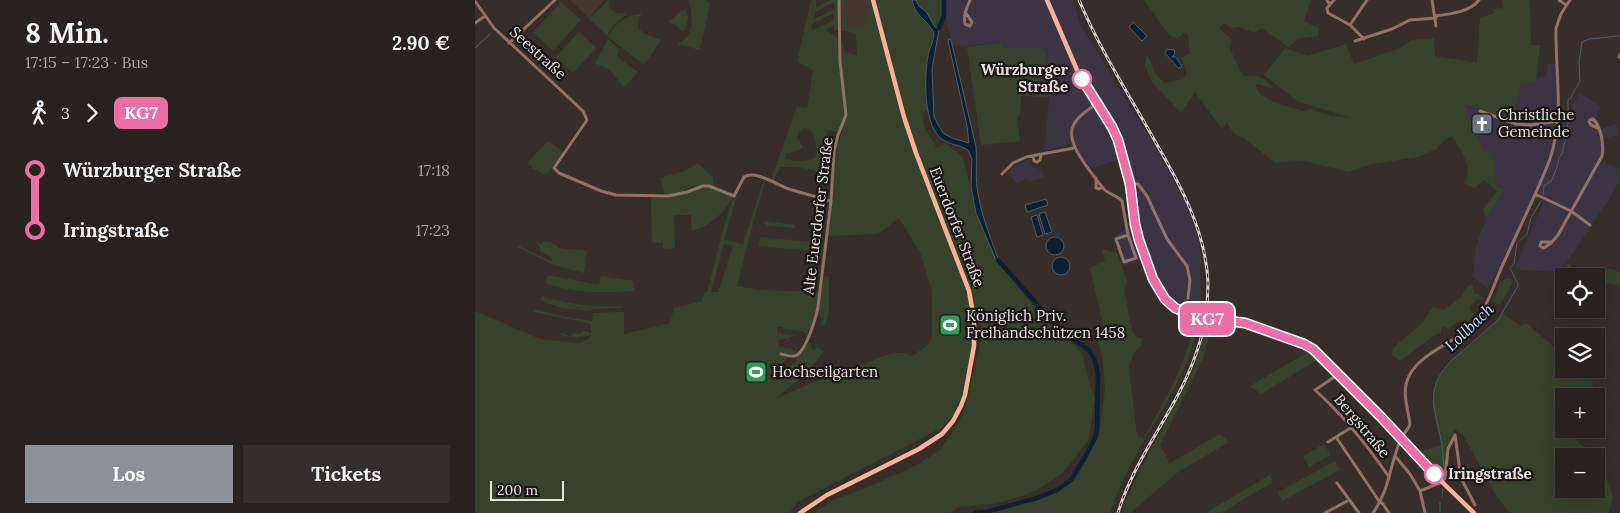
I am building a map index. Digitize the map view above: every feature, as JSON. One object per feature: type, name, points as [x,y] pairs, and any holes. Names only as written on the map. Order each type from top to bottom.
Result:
[{"type":"main road","name":"Euerdorfer Straße","points":[[800,513],[827,495],[919,449],[942,434],[953,421],[965,395],[974,346],[974,319],[969,291],[916,153],[873,0]]},
{"type":"main road","points":[[1047,0],[1077,70],[1118,140],[1130,184],[1139,240],[1153,279],[1161,293],[1182,312],[1196,317],[1245,323],[1304,344],[1323,357],[1474,513]]},
{"type":"street","points":[[509,43],[555,0]]},
{"type":"street","name":"Alte Euerdorfer Straße","points":[[781,354],[793,356],[800,353],[817,317],[831,200],[834,152],[846,115],[840,61],[839,0]]},
{"type":"street","points":[[965,12],[970,0]]},
{"type":"street","points":[[1327,0],[1330,5]]},
{"type":"street","points":[[1334,0],[1327,8],[1327,13],[1350,25],[1364,39]]},
{"type":"street","points":[[1350,25],[1367,0]]},
{"type":"street","points":[[1432,0],[1436,26]]},
{"type":"street","points":[[1355,41],[1391,29],[1410,20],[1436,17],[1461,11],[1477,3],[1479,0]]},
{"type":"street","points":[[1559,0],[1566,5]]},
{"type":"street","points":[[1373,513],[1381,502],[1401,438],[1409,429],[1410,424],[1404,393],[1408,377],[1422,361],[1473,323],[1487,303],[1550,159],[1559,121],[1556,28],[1561,14],[1570,0]]},
{"type":"street","name":"Seestraße","points":[[475,1],[485,16],[509,43],[583,111],[587,120],[554,168],[559,173],[601,191],[617,195],[668,196],[709,186],[735,196],[744,177],[751,174],[767,178],[790,190],[831,200]]},
{"type":"street","points":[[475,23],[485,16]]},
{"type":"street","points":[[1097,104],[1077,118],[1072,127],[1074,148],[1102,187],[1122,201],[1127,235],[1136,258],[1124,262],[1116,239],[1127,235]]},
{"type":"street","points":[[1480,111],[1516,124],[1531,125],[1559,121]]},
{"type":"street","points":[[1552,242],[1565,224],[1602,156],[1603,147],[1598,128]]},
{"type":"street","points":[[1002,174],[1018,160],[1074,148]]},
{"type":"street","points":[[1033,156],[1034,161],[1037,162],[1040,160],[1041,155]]},
{"type":"street","points":[[1130,184],[1138,184],[1143,190],[1164,234],[1187,266],[1190,280],[1188,298]]},
{"type":"street","points":[[1535,194],[1571,211],[1590,225]]},
{"type":"street","name":"Bergstraße","points":[[1339,374],[1315,390],[1352,427],[1389,478]]},
{"type":"street","points":[[1328,442],[1352,427]]},
{"type":"street","points":[[1420,491],[1442,482],[1445,478],[1448,449],[1455,435],[1461,478],[1475,505]]},
{"type":"street","points":[[1336,437],[1389,513]]},
{"type":"street","points":[[1395,456],[1407,470],[1420,491],[1425,513]]},
{"type":"street","points":[[1337,483],[1359,513]]},
{"type":"street","points":[[1325,513],[1349,500]]},
{"type":"shaded area","points":[[570,0],[605,0],[589,18]]},
{"type":"shaded area","points":[[845,0],[867,0],[872,19],[864,25],[855,27],[848,23],[842,7]]},
{"type":"shaded area","points":[[946,0],[1073,0],[1080,24],[1166,165],[1189,211],[1198,238],[1202,263],[1200,264],[1200,316],[1182,309],[1166,295],[1150,257],[1123,266],[1113,238],[1138,219],[1126,158],[1091,168],[1070,144],[1044,151],[1049,100],[1047,97],[1046,50],[1039,47],[1002,48],[1001,42],[966,46],[950,45],[950,34],[945,17]]},
{"type":"shaded area","points":[[1548,63],[1556,64],[1557,120],[1571,121],[1573,106],[1579,93],[1601,106],[1596,116],[1600,129],[1616,124],[1620,134],[1603,139],[1606,149],[1602,161],[1620,170],[1620,179],[1610,198],[1563,268],[1555,268],[1555,272],[1521,270],[1515,267],[1544,201],[1538,198],[1534,200],[1488,288],[1472,276],[1476,246],[1486,219],[1505,189],[1498,187],[1495,182],[1494,156],[1484,151],[1464,104],[1505,122],[1513,121],[1520,86],[1546,76]]},
{"type":"shaded area","points":[[1030,159],[1031,164],[1042,171],[1044,177],[1028,182],[1027,179],[1016,183],[1008,172],[1018,164]]},
{"type":"green space","points":[[610,0],[612,10],[615,12],[621,14],[628,13],[613,26],[607,35],[589,19]]},
{"type":"green space","points":[[689,0],[706,0],[710,3],[700,50],[677,44],[687,37],[690,31],[692,19]]},
{"type":"green space","points":[[811,0],[816,0],[816,7],[831,0],[845,0],[843,7],[848,23],[855,27],[864,25],[870,18],[866,0],[870,0],[910,141],[970,301],[973,332],[971,353],[962,395],[956,411],[941,428],[796,503],[790,513],[475,513],[475,311],[540,339],[580,343],[590,338],[591,335],[576,338],[560,335],[561,333],[569,336],[584,331],[591,333],[591,324],[534,312],[534,309],[592,321],[593,313],[624,312],[624,334],[670,323],[674,308],[702,301],[704,293],[707,292],[727,216],[732,201],[737,196],[724,239],[743,244],[764,179],[766,179],[737,286],[759,290],[821,292],[823,276],[829,277],[829,311],[825,326],[821,325],[823,318],[818,316],[819,307],[807,334],[777,327],[777,333],[793,335],[793,337],[789,337],[789,341],[786,338],[779,340],[780,349],[783,346],[786,349],[790,348],[798,352],[795,355],[783,355],[788,358],[778,368],[783,373],[794,364],[797,356],[810,342],[812,344],[810,347],[814,351],[817,347],[824,351],[807,373],[775,399],[844,369],[853,368],[887,355],[904,353],[912,356],[929,344],[932,335],[932,291],[920,252],[899,218],[878,234],[828,236],[835,159],[844,127],[838,132],[828,130],[823,146],[820,172],[799,167],[780,167],[774,180],[771,179],[797,107],[807,108],[813,70],[797,62]],"holes":[[[834,2],[835,9],[814,19],[815,12]],[[834,13],[834,20],[811,31],[812,24]],[[834,26],[834,30],[856,33],[857,55],[845,52],[841,39],[825,30]],[[803,128],[810,129],[816,143],[815,158],[800,161],[792,161],[785,158],[787,153],[798,151],[803,147],[797,138]],[[724,244],[733,246],[718,292],[711,292]]]},
{"type":"green space","points":[[875,0],[911,0],[914,9],[933,29],[934,35],[927,58],[925,99],[927,111],[922,112],[924,126],[937,148],[946,143],[963,157],[976,213],[996,260],[1054,330],[1070,341],[1082,353],[1089,383],[1095,397],[1089,439],[1063,473],[1035,491],[1019,497],[993,504],[958,507],[949,513],[814,513],[831,501],[866,488],[917,465],[940,450],[958,424],[966,404],[982,338],[980,318],[975,316],[972,297],[915,144]]},
{"type":"green space","points":[[916,0],[942,0],[943,14],[937,28],[919,6]]},
{"type":"green space","points":[[1144,0],[1311,0],[1304,21],[1319,29],[1318,36],[1297,39],[1289,47],[1261,28],[1254,33],[1240,27],[1232,28],[1223,23],[1220,29],[1232,40],[1229,47],[1243,76],[1260,77],[1274,89],[1258,84],[1255,85],[1261,95],[1273,102],[1303,111],[1311,109],[1331,116],[1351,118],[1297,101],[1264,75],[1285,48],[1307,56],[1346,44],[1354,64],[1398,49],[1412,40],[1434,38],[1435,56],[1477,63],[1480,17],[1494,14],[1493,9],[1503,8],[1502,0],[1530,0],[1531,45],[1540,45],[1536,81],[1520,86],[1513,121],[1464,104],[1484,151],[1491,152],[1493,156],[1496,183],[1498,187],[1505,189],[1486,219],[1483,209],[1497,191],[1484,180],[1475,188],[1464,183],[1468,172],[1467,165],[1452,136],[1444,140],[1438,148],[1418,157],[1372,164],[1349,172],[1304,161],[1275,163],[1244,138],[1235,135],[1227,123],[1222,129],[1195,92],[1181,113],[1152,82],[1145,66],[1147,54],[1155,73],[1164,83],[1184,79],[1187,73],[1181,58],[1190,54],[1188,35],[1185,32],[1178,38],[1170,36]]},
{"type":"green space","points":[[561,2],[581,20],[553,51],[533,32]]},
{"type":"green space","points":[[686,10],[688,17],[686,29],[682,32],[677,26],[669,22],[681,11]]},
{"type":"green space","points":[[637,14],[642,14],[639,17],[638,28],[643,33],[661,40],[644,65],[608,37],[622,21]]},
{"type":"green space","points":[[579,32],[596,48],[573,73],[555,57]]},
{"type":"green space","points":[[608,39],[619,49],[617,57],[638,72],[624,88],[611,71],[595,63]]},
{"type":"green space","points":[[1002,42],[1003,48],[1039,47],[1046,50],[1047,97],[1021,96],[1020,115],[1017,116],[1020,141],[981,145],[967,47]]},
{"type":"green space","points":[[548,141],[564,152],[546,175],[532,168],[528,162]]},
{"type":"green space","points":[[698,163],[713,178],[713,186],[705,184],[695,188],[693,185],[682,192],[665,195],[660,178],[685,171]]},
{"type":"green space","points":[[706,186],[733,197],[726,208],[710,222],[692,231],[691,215],[674,215],[675,248],[663,249],[663,243],[652,242],[651,198],[667,197]]},
{"type":"green space","points":[[765,221],[795,225],[795,228],[768,226],[764,223]]},
{"type":"green space","points":[[760,237],[823,243],[823,252],[759,246]]},
{"type":"green space","points":[[549,242],[558,246],[558,248],[587,251],[584,273],[554,265],[517,247],[517,245],[552,262],[552,258],[540,251],[537,243],[541,244]]},
{"type":"green space","points":[[1102,249],[1117,253],[1127,281],[1124,290],[1132,331],[1137,337],[1142,339],[1141,346],[1133,354],[1129,368],[1137,436],[1144,438],[1171,389],[1188,347],[1196,317],[1201,318],[1188,360],[1173,391],[1125,476],[1110,513],[990,513],[1065,485],[1099,437],[1105,389],[1102,355],[1098,341],[1106,337],[1090,268],[1105,261]]},
{"type":"green space","points":[[1567,263],[1575,268],[1569,268],[1565,266]]},
{"type":"green space","points":[[1605,269],[1620,272],[1620,288],[1608,283],[1605,284]]},
{"type":"green space","points":[[548,275],[599,285],[601,276],[634,281],[634,291],[579,291],[557,287],[545,283]]},
{"type":"green space","points":[[1509,278],[1513,282],[1501,304],[1497,304],[1493,301],[1501,281]]},
{"type":"green space","points":[[1472,284],[1475,294],[1481,295],[1483,298],[1482,300],[1476,299],[1469,308],[1474,316],[1468,322],[1464,320],[1458,322],[1448,329],[1445,326],[1441,329],[1441,333],[1436,334],[1400,361],[1392,355],[1393,348],[1422,323],[1433,307],[1444,310],[1461,297],[1466,288]]},
{"type":"green space","points":[[542,296],[582,305],[623,306],[622,308],[594,309],[589,311],[561,308],[540,300]]},
{"type":"green space","points":[[1502,313],[1521,326],[1526,323],[1555,347],[1555,378],[1591,378],[1593,388],[1555,388],[1555,438],[1574,438],[1585,448],[1555,448],[1555,498],[1605,498],[1605,475],[1613,496],[1609,513],[1510,513],[1497,497],[1463,435],[1454,429],[1448,449],[1444,479],[1418,452],[1442,445],[1433,408],[1435,388],[1440,375],[1459,354],[1493,325]]},
{"type":"green space","points":[[1207,321],[1245,323],[1277,334],[1276,338],[1216,324],[1210,329],[1204,356],[1160,445],[1170,463],[1220,434],[1229,442],[1175,474],[1131,513],[1121,513],[1139,472],[1194,368]]},
{"type":"green space","points":[[1313,349],[1339,374],[1333,378],[1317,360],[1261,394],[1250,386]]},
{"type":"green space","points":[[1324,444],[1331,455],[1309,467],[1303,456]]},
{"type":"green space","points":[[1335,461],[1340,470],[1282,501],[1278,492]]},
{"type":"green space","points":[[1270,475],[1273,482],[1221,513],[1205,513]]},
{"type":"water","points":[[912,0],[916,0],[919,6],[927,13],[935,27],[937,28],[940,24],[932,69],[934,117],[943,133],[969,143],[948,41],[949,39],[951,40],[976,147],[978,194],[1000,264],[996,260],[976,213],[971,187],[972,159],[968,150],[943,140],[936,134],[928,113],[926,76],[928,56],[934,34],[932,29],[916,11]]},
{"type":"water","points":[[1133,22],[1147,36],[1142,41],[1129,27]]},
{"type":"water","points":[[1167,49],[1174,50],[1175,54],[1172,57],[1176,57],[1182,67],[1178,68],[1165,53]]},
{"type":"water","points":[[1046,199],[1048,205],[1027,212],[1025,205]]},
{"type":"water","points":[[1045,212],[1052,232],[1045,234],[1039,214]]},
{"type":"water","points":[[1037,215],[1043,235],[1037,237],[1031,217]]},
{"type":"water","points":[[1051,237],[1059,237],[1064,242],[1062,253],[1051,255],[1046,250],[1046,242]]},
{"type":"water","points":[[1061,257],[1067,260],[1070,266],[1067,272],[1061,275],[1055,272],[1052,266],[1055,260]]},
{"type":"waterway","points":[[939,28],[944,16],[944,0]]},
{"type":"waterway","points":[[475,48],[490,34]]},
{"type":"waterway","name":"Lollbach","points":[[1570,119],[1568,100],[1580,81],[1579,61],[1582,42],[1589,39],[1620,36]]},
{"type":"waterway","name":"Lollbach","points":[[1543,195],[1544,186],[1552,180],[1559,158],[1563,152],[1563,147],[1569,133],[1567,126],[1569,122]]},
{"type":"waterway","name":"Lollbach","points":[[1444,476],[1442,444],[1433,399],[1436,384],[1451,361],[1498,320],[1518,286],[1510,268],[1514,264],[1517,243],[1527,234],[1531,218],[1541,201]]},
{"type":"waterway","points":[[975,513],[986,512],[1037,498],[1057,490],[1071,480],[1095,438],[1097,427],[1098,374],[1095,361],[1089,350],[1060,330],[998,260]]},
{"type":"waterway","name":"Lollbach","points":[[1442,497],[1443,489]]},
{"type":"waterway","name":"Lollbach","points":[[1440,502],[1440,513]]},
{"type":"railway","points":[[1079,0],[1106,55],[1165,159],[1191,210],[1203,246],[1208,283],[1205,319],[1196,354],[1188,375],[1145,452],[1125,492],[1118,513]]},
{"type":"bus line","name":"KG7","points":[[1082,79],[1118,140],[1130,184],[1139,240],[1153,279],[1165,299],[1175,308],[1196,317],[1245,323],[1313,349],[1323,357],[1434,474]]},
{"type":"place","name":"Würzburger Straße","points":[[1082,79]]},
{"type":"place","name":"Christliche Gemeinde","points":[[1482,124]]},
{"type":"place","name":"Königlich Priv. Freihandschützen 1458","points":[[950,325]]},
{"type":"place","name":"Hochseilgarten","points":[[756,372]]},
{"type":"place","name":"Iringstraße","points":[[1434,474]]}]
